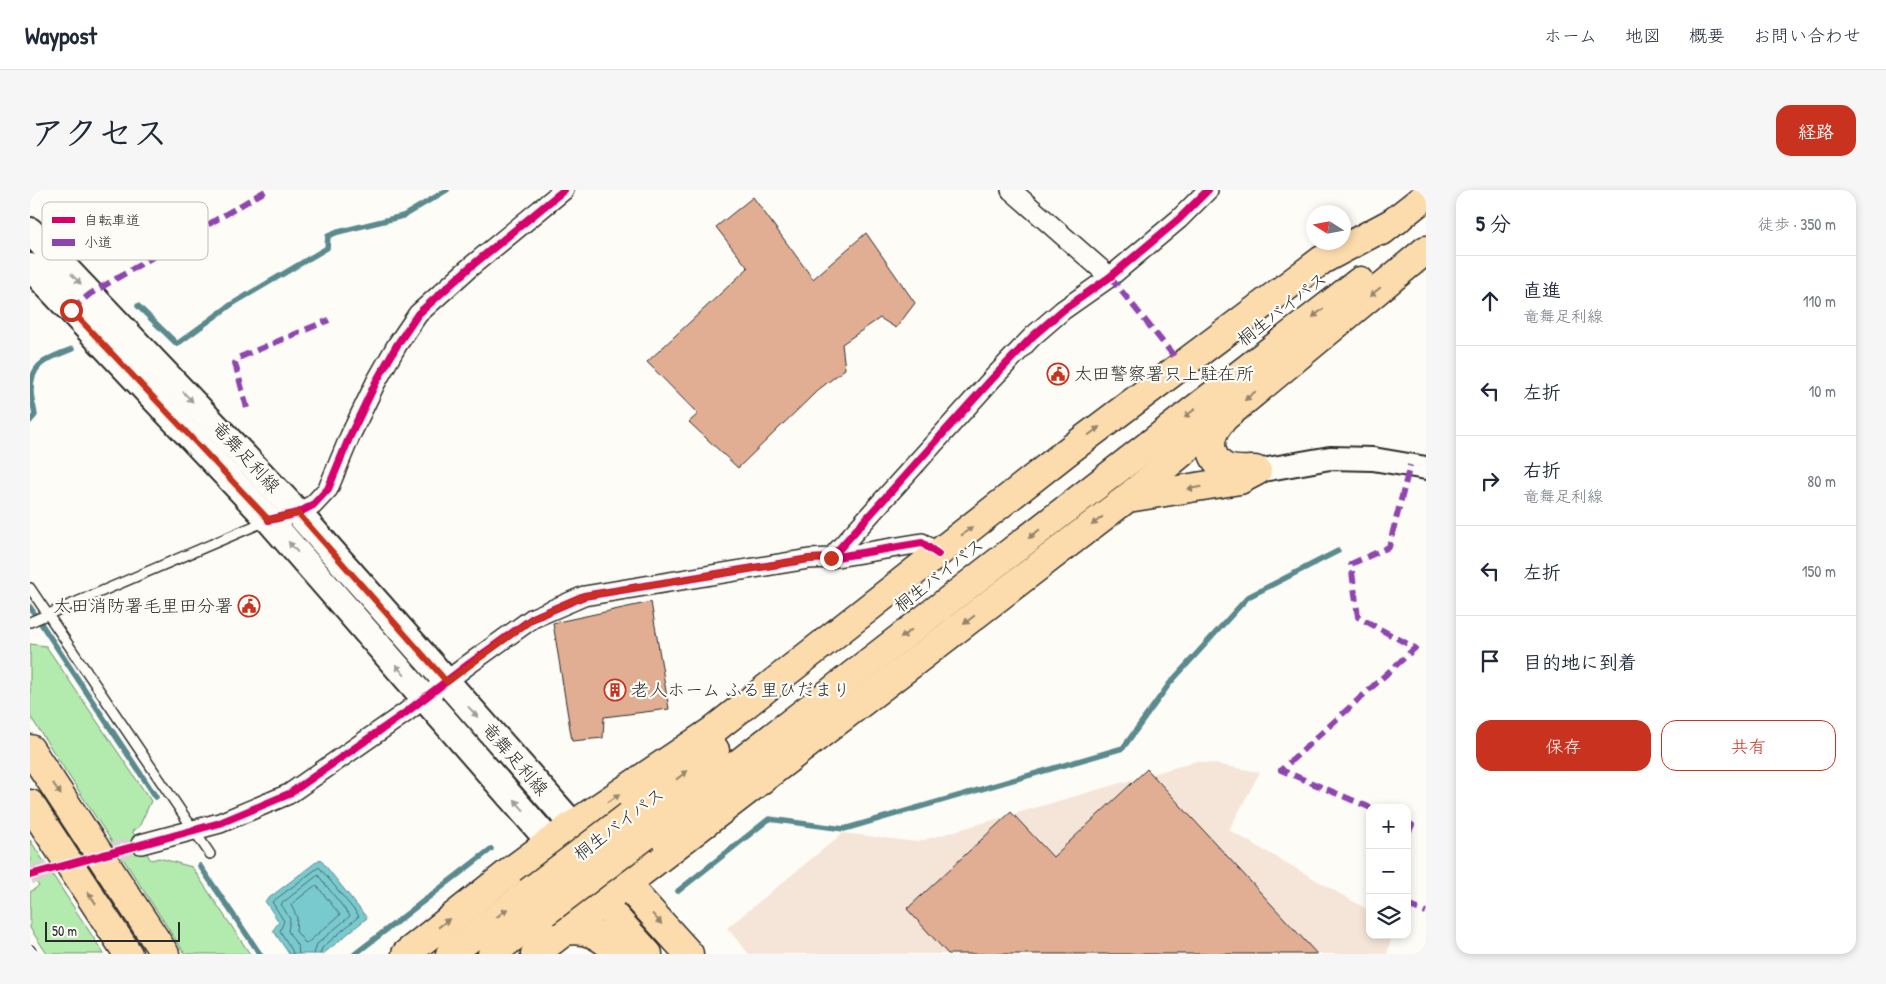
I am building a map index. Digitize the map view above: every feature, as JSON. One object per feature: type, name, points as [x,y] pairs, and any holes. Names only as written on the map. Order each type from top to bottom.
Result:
[{"type":"highway","name":"桐生バイパス","points":[[637,826],[1426,196]]},
{"type":"highway","points":[[406,954],[516,867],[573,825],[712,731],[1068,451],[1322,260],[1397,220]]},
{"type":"highway","name":"桐生バイパス","points":[[450,954],[537,902],[1426,230]]},
{"type":"highway","points":[[535,954],[1126,499],[1426,250]]},
{"type":"highway","points":[[1223,418],[1213,432],[1211,443],[1212,452],[1218,464],[1229,469],[1257,470]]},
{"type":"highway","points":[[1126,499],[1240,480],[1257,470]]},
{"type":"highway","points":[[30,749],[165,954]]},
{"type":"highway","points":[[30,804],[128,954]]},
{"type":"highway","points":[[573,825],[689,954]]},
{"type":"highway","points":[[550,842],[648,954]]},
{"type":"highway","name":"桐生バイパス","points":[[492,954],[537,902]]},
{"type":"highway","points":[[564,931],[576,929],[595,934],[619,954]]},
{"type":"main road","name":"竜舞足利線","points":[[30,231],[42,244]]},
{"type":"main road","name":"竜舞足利線","points":[[58,260],[298,513],[573,825]]},
{"type":"main road","name":"竜舞足利線","points":[[30,267],[269,520],[550,842]]},
{"type":"street","points":[[269,520],[298,513],[313,505],[328,489],[350,436],[376,382],[397,345],[418,314],[469,268],[564,190]]},
{"type":"street","points":[[1011,190],[1110,277]]},
{"type":"street","points":[[831,558],[1033,336],[1063,310],[1110,277],[1179,219],[1208,190]]},
{"type":"street","points":[[1257,470],[1330,458],[1373,460],[1426,468]]},
{"type":"street","points":[[141,844],[220,823],[289,794],[447,682],[533,618],[584,596],[809,559],[831,558],[922,543],[938,554]]},
{"type":"lane","points":[[30,622],[269,520]]},
{"type":"lane","points":[[30,588],[210,854]]},
{"type":"lane","points":[[30,950],[32,954]]},
{"type":"shaded area","points":[[1197,761],[1260,772],[1229,830],[1366,909],[1366,939],[1391,939],[1387,954],[749,954],[727,928],[843,833],[917,842]]},
{"type":"green space","points":[[30,644],[46,646],[151,801],[139,827],[132,831],[151,860],[159,858],[192,867],[250,954],[185,954],[30,716]]},
{"type":"green space","points":[[30,840],[104,954],[47,954],[30,928],[30,892],[39,886],[30,873]]},
{"type":"water","points":[[320,859],[367,918],[323,954],[289,954],[273,930],[279,922],[265,901]]},
{"type":"building","points":[[753,197],[813,279],[866,233],[915,303],[896,328],[880,318],[842,344],[845,369],[818,390],[738,468],[689,422],[698,414],[647,362],[748,268],[716,227]]},
{"type":"building","name":"老人ホーム ふる里ひだまり","points":[[651,602],[669,709],[604,717],[603,738],[572,741],[553,623]]},
{"type":"building","points":[[1147,769],[1317,954],[948,954],[907,909],[1011,812],[1053,857]]},
{"type":"waterway","points":[[138,306],[177,344],[232,304],[327,248],[328,236],[403,216],[447,190]]},
{"type":"waterway","points":[[30,421],[35,415],[31,397],[34,373],[43,362],[72,349]]},
{"type":"waterway","points":[[678,891],[769,819],[844,829],[1123,748],[1170,683],[1248,597],[1338,551]]},
{"type":"waterway","points":[[30,607],[156,797]]},
{"type":"waterway","points":[[355,954],[491,849]]},
{"type":"waterway","points":[[200,866],[260,954]]},
{"type":"tunnel","points":[[30,875],[141,844]]},
{"type":"marked path","points":[[208,225],[267,190]]},
{"type":"marked path","points":[[71,310],[90,294],[148,260]]},
{"type":"marked path","points":[[1110,277],[1174,356]]},
{"type":"marked path","points":[[247,408],[235,363],[238,358],[329,320]]},
{"type":"marked path","points":[[1366,806],[1281,770],[1415,648],[1358,617],[1351,564],[1389,547],[1410,465]]},
{"type":"marked path","points":[[1411,906],[1426,912]]},
{"type":"cycle path","points":[[269,520],[298,513],[313,505],[328,489],[350,436],[376,382],[397,345],[418,314],[469,268],[564,190]]},
{"type":"cycle path","points":[[831,558],[1033,336],[1063,310],[1110,277],[1179,219],[1208,190]]},
{"type":"cycle path","points":[[30,875],[220,823],[289,794],[405,713],[533,618],[584,596],[809,559],[831,558],[922,543],[938,554]]},
{"type":"place","name":"太田警察署只上駐在所","points":[[1058,374]]},
{"type":"place","name":"太田消防署毛里田分署","points":[[249,606]]},
{"type":"place","name":"老人ホーム ふる里ひだまり","points":[[615,690]]},
{"type":"route","points":[[71,310],[269,520],[298,513],[447,682],[533,618],[584,596],[809,559],[831,558]]}]
